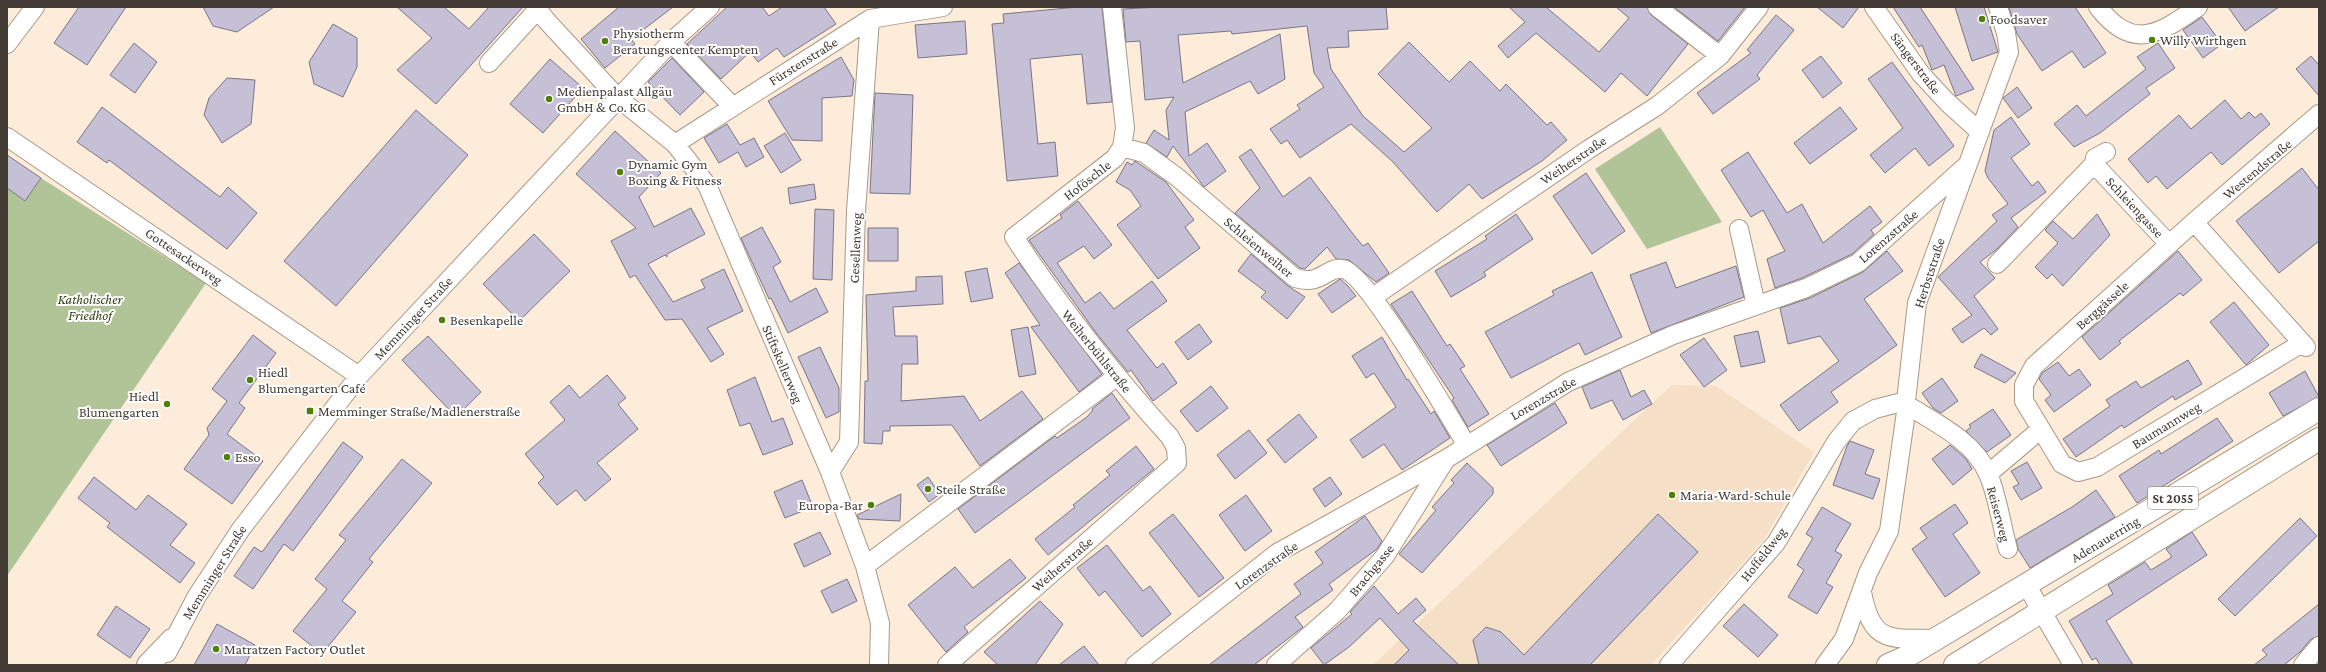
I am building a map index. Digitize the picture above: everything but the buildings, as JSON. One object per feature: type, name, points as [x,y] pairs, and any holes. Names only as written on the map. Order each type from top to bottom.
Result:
[{"type":"main road","name":"Adenauerring","points":[[1888,665],[1937,639],[2027,586],[2319,410]]},
{"type":"main road","name":"Adenauerring","points":[[1955,665],[2319,439]]},
{"type":"main road","points":[[148,665],[172,640]]},
{"type":"street","points":[[7,44],[35,7]]},
{"type":"street","name":"Memminger Straße","points":[[163,665],[172,640],[197,596],[240,529],[359,376],[671,42],[710,7]]},
{"type":"street","name":"Fürstenstraße","points":[[675,144],[732,106],[870,19],[943,7]]},
{"type":"street","name":"Hoföschle","points":[[1014,237],[1115,158],[1122,147],[1125,128],[1112,7]]},
{"type":"street","points":[[1657,7],[1720,56]]},
{"type":"street","name":"Sängerstraße","points":[[1874,7],[1921,74],[1947,102],[1980,132]]},
{"type":"street","name":"Herbststraße","points":[[1825,665],[1844,640],[1862,592],[1889,531],[1906,403],[1917,303],[2009,52],[2006,33],[1998,7]]},
{"type":"street","points":[[2098,7],[2106,18],[2121,31],[2136,36],[2170,26],[2198,7]]},
{"type":"street","points":[[489,63],[537,8]]},
{"type":"street","name":"Stiftskellerweg","points":[[537,8],[618,98],[675,144],[707,185],[830,472],[865,566],[880,623],[879,665]]},
{"type":"street","name":"Weiherstraße","points":[[1373,297],[1589,149],[1657,106],[1720,56],[1757,8]]},
{"type":"street","name":"Gesellenweg","points":[[830,472],[849,442],[856,211],[870,19]]},
{"type":"street","points":[[671,42],[732,106]]},
{"type":"street","name":"Westendstraße","points":[[2194,222],[2319,114]]},
{"type":"street","name":"Gottesackerweg","points":[[7,137],[359,376]]},
{"type":"street","name":"Schleienweiher","points":[[1122,147],[1144,153],[1177,177],[1295,278],[1306,281],[1317,280],[1333,269],[1342,269],[1352,273],[1373,297],[1466,444]]},
{"type":"street","name":"Schleiengasse","points":[[1996,264],[2100,158],[2169,244],[2194,222]]},
{"type":"street","name":"Lorenzstraße","points":[[1135,665],[1277,553],[1446,458],[1466,444],[1568,382],[1672,335],[1806,288],[1858,263],[1966,166]]},
{"type":"street","name":"Baumannweg","points":[[2040,430],[2062,464],[2078,472],[2097,466],[2304,345],[2194,222]]},
{"type":"street","points":[[1739,229],[1756,305]]},
{"type":"street","name":"Weiherbühlstraße","points":[[1014,237],[1068,315],[1116,377],[1170,437],[1176,448],[1177,463]]},
{"type":"street","name":"Berggässele","points":[[2040,430],[2024,401],[2024,385],[2034,366],[2169,244]]},
{"type":"street","points":[[865,566],[1116,377]]},
{"type":"street","points":[[1906,403],[1953,434],[1971,450],[1988,474]]},
{"type":"street","name":"Hoffeldweg","points":[[1669,665],[1776,543],[1836,442],[1853,421],[1875,409],[1906,403]]},
{"type":"street","name":"Reiserweg","points":[[2008,549],[1988,474],[2040,430]]},
{"type":"street","name":"Brachgasse","points":[[1276,665],[1337,610],[1385,556],[1446,458]]},
{"type":"street","name":"Weiherstraße","points":[[947,665],[1177,463]]},
{"type":"street","points":[[2027,586],[2073,665]]},
{"type":"street","points":[[1862,592],[1866,615],[1874,628],[1885,636],[1937,639]]},
{"type":"street","points":[[172,640],[172,665]]},
{"type":"street","points":[[2303,665],[2319,646]]},
{"type":"shaded area","name":"Maria-Ward-Schule","points":[[1672,385],[1716,386],[1814,452],[1765,538],[1651,665],[1373,665]]},
{"type":"green space","points":[[1660,127],[1722,222],[1647,249],[1595,169]]},
{"type":"green space","name":"Katholischer Friedhof","points":[[7,155],[206,283],[7,576]]},
{"type":"place","name":"Foodsaver","points":[[1982,19]]},
{"type":"place","name":"Willy Wirthgen","points":[[2152,40]]},
{"type":"place","name":"Physiotherm Beratungscenter Kempten","points":[[605,41]]},
{"type":"place","name":"Medienpalast Allgäu GmbH & Co. KG","points":[[549,99]]},
{"type":"place","name":"Dynamic Gym Boxing & Fitness","points":[[620,172]]},
{"type":"place","name":"Besenkapelle","points":[[442,320]]},
{"type":"place","name":"Hiedl Blumengarten Café","points":[[250,380]]},
{"type":"place","name":"Hiedl Blumengarten","points":[[167,404]]},
{"type":"place","name":"Memminger Straße/Madlenerstraße","points":[[310,411]]},
{"type":"place","name":"Esso","points":[[227,457]]},
{"type":"place","name":"Steile Straße","points":[[928,489]]},
{"type":"place","name":"Maria-Ward-Schule","points":[[1672,495]]},
{"type":"place","name":"Europa-Bar","points":[[871,505]]},
{"type":"place","name":"Matratzen Factory Outlet","points":[[216,649]]}]
